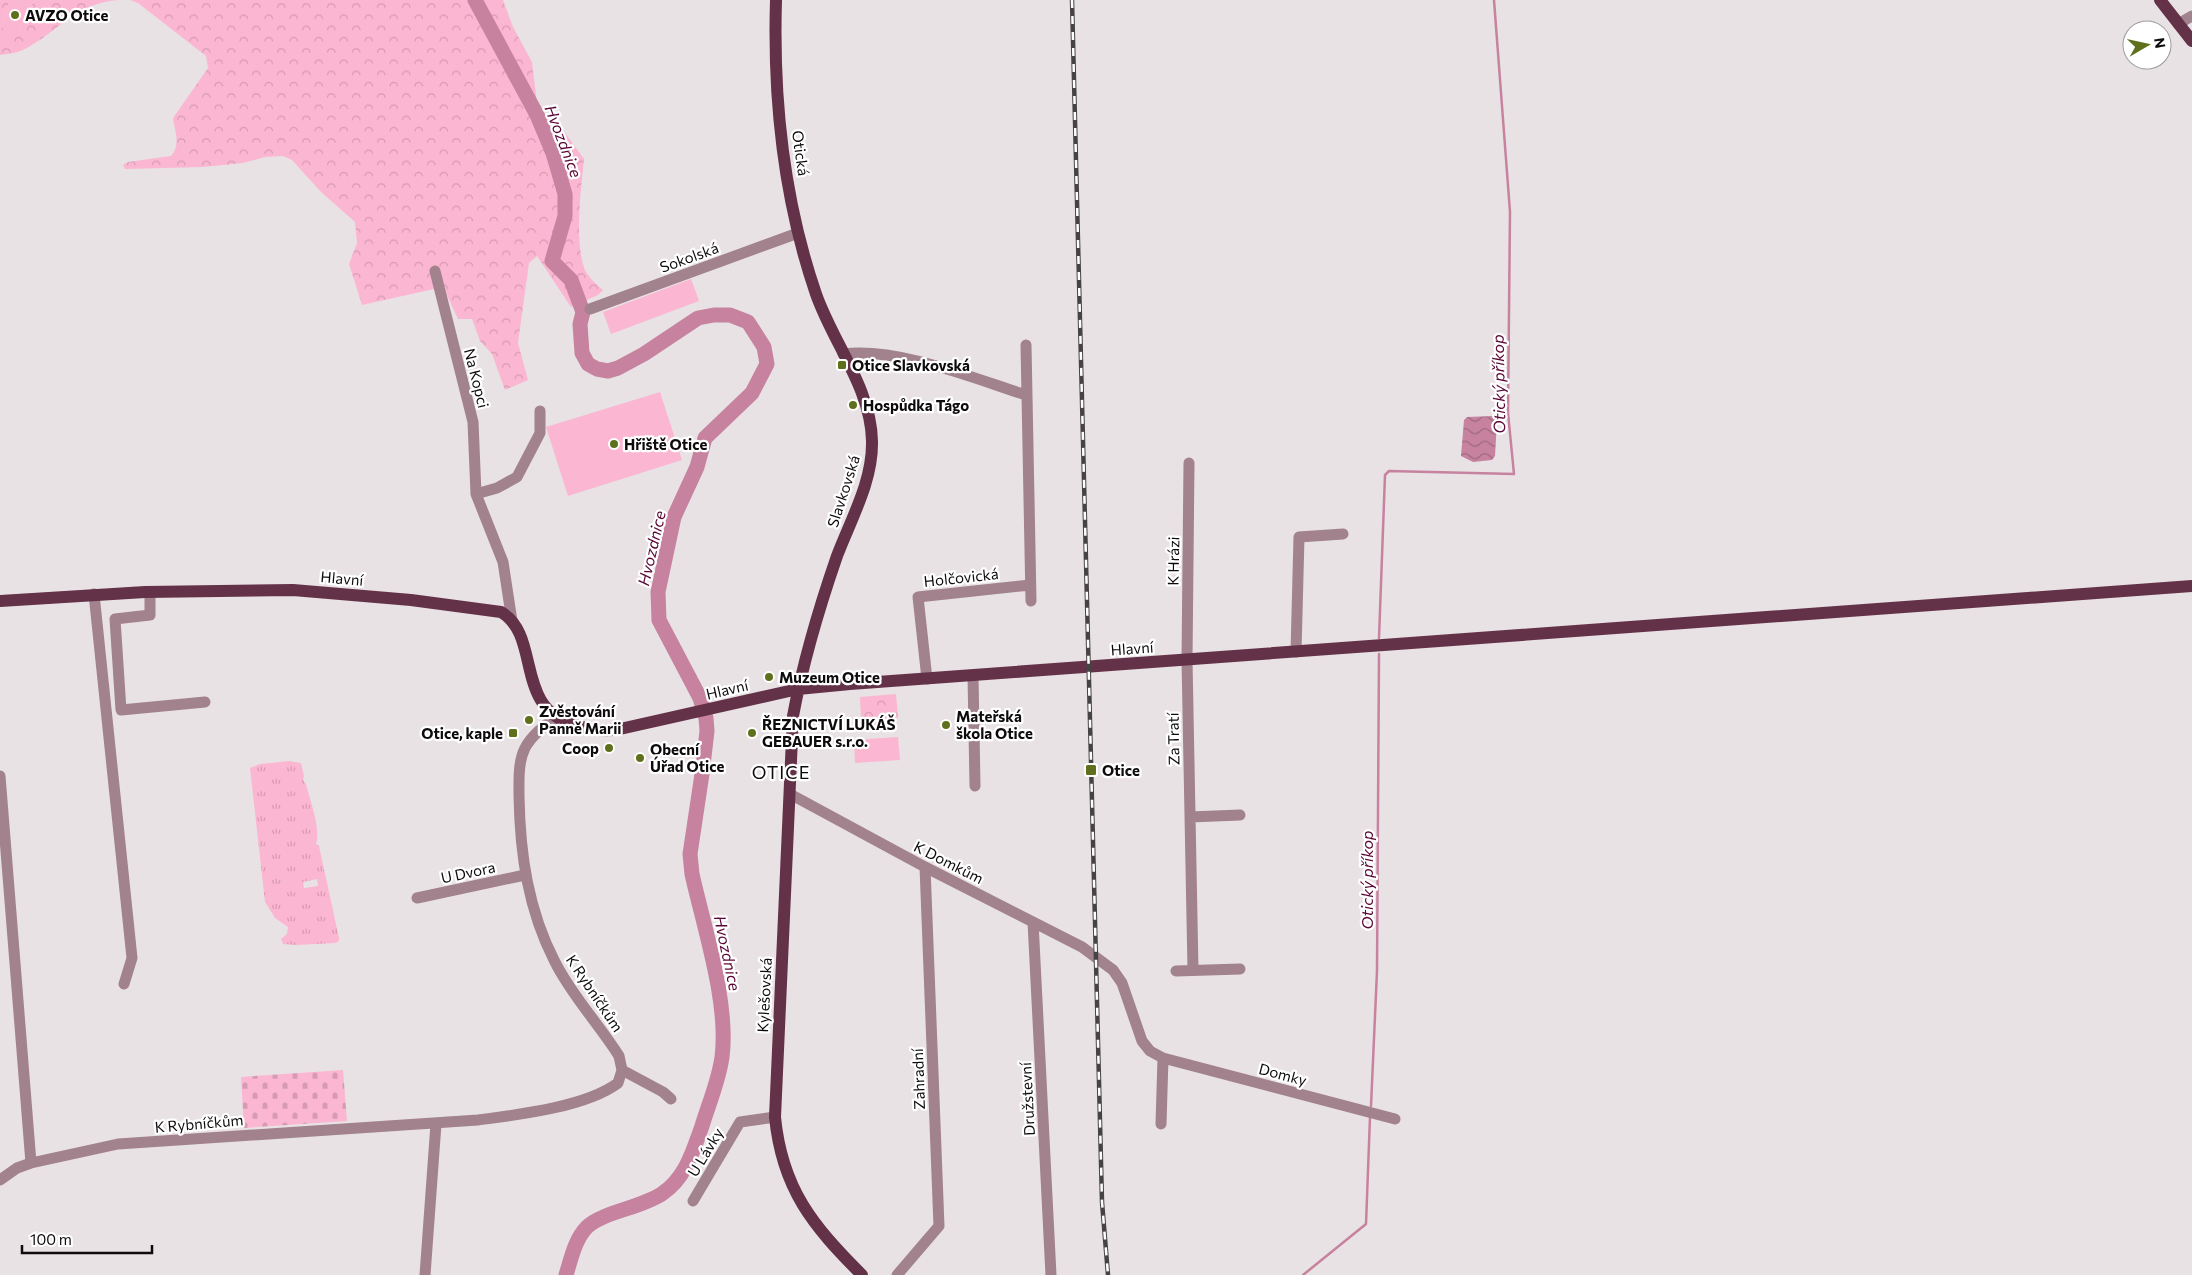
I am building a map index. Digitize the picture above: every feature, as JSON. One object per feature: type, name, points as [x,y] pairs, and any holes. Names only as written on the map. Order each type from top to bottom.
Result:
[{"type":"main road","name":"Otická","points":[[776,0],[775,44],[778,98],[785,157],[798,233],[820,307]]},
{"type":"main road","points":[[2160,0],[2192,41]]},
{"type":"main road","name":"Slavkovská","points":[[798,689],[815,623],[837,556],[866,482],[871,462],[872,432],[867,407],[820,307]]},
{"type":"main road","name":"Hlavní","points":[[555,718],[598,731],[620,729],[798,689],[2192,586]]},
{"type":"main road","name":"Hlavní","points":[[0,601],[94,594],[293,590],[411,600],[500,612],[512,621]]},
{"type":"main road","points":[[512,621],[519,635],[536,692],[544,706],[555,718]]},
{"type":"main road","name":"Kylešovská","points":[[798,689],[793,716],[775,1117],[782,1160],[801,1202],[819,1230],[862,1275]]},
{"type":"street","points":[[2178,24],[2192,16]]},
{"type":"street","name":"Sokolská","points":[[590,309],[798,233]]},
{"type":"street","name":"Na Kopci","points":[[435,271],[473,422],[476,494],[503,562],[512,621]]},
{"type":"street","points":[[1026,345],[1031,601]]},
{"type":"street","points":[[843,354],[878,352],[944,369],[1026,395]]},
{"type":"street","points":[[476,494],[497,488],[517,477],[540,433],[540,411]]},
{"type":"street","name":"K Hrázi","points":[[1187,660],[1189,462]]},
{"type":"street","points":[[1296,652],[1299,537],[1344,534]]},
{"type":"street","name":"Holčovická","points":[[927,679],[918,597],[1030,585]]},
{"type":"street","points":[[150,592],[150,615],[115,619],[121,710],[205,702]]},
{"type":"street","points":[[94,594],[132,958],[124,984]]},
{"type":"street","name":"Za Tratí","points":[[1187,660],[1193,970]]},
{"type":"street","points":[[973,675],[975,786]]},
{"type":"street","name":"K Rybníčkům","points":[[0,1180],[17,1168],[31,1163],[118,1144],[357,1127],[436,1124],[519,1114],[578,1100],[613,1087],[618,1083],[622,1070],[619,1056],[580,1002],[556,964],[535,914],[525,875],[520,820],[520,762],[529,742],[540,729],[555,718]]},
{"type":"street","points":[[0,776],[31,1163]]},
{"type":"street","name":"K Domkům","points":[[790,794],[925,867],[1082,947],[1095,957]]},
{"type":"street","points":[[1190,817],[1240,815]]},
{"type":"street","name":"Zahradní","points":[[897,1275],[939,1226],[925,867]]},
{"type":"street","name":"U Dvora","points":[[418,898],[525,875]]},
{"type":"street","name":"Družstevní","points":[[1033,922],[1051,1275]]},
{"type":"street","name":"Domky","points":[[1095,957],[1113,970],[1122,983],[1142,1041],[1150,1051],[1163,1058],[1395,1119]]},
{"type":"street","points":[[1176,971],[1240,970]]},
{"type":"street","points":[[1161,1124],[1163,1058]]},
{"type":"street","points":[[622,1070],[663,1092],[670,1099]]},
{"type":"street","name":"U Lávky","points":[[693,1201],[740,1122],[775,1117]]},
{"type":"street","points":[[425,1275],[436,1124]]},
{"type":"green space","points":[[0,0],[10,0],[2,24],[19,29],[30,6],[36,0],[119,0],[103,2],[78,12],[36,43],[15,53],[0,55]]},
{"type":"green space","name":"AVZO Otice","points":[[10,0],[36,0],[30,6],[19,29],[10,33],[3,30],[2,24]]},
{"type":"green space","points":[[130,0],[503,0],[513,27],[532,62],[539,121],[544,134],[560,126],[584,159],[579,215],[580,245],[585,270],[603,290],[598,295],[571,307],[537,256],[529,263],[518,343],[528,380],[505,390],[492,354],[480,341],[472,319],[458,319],[443,287],[362,305],[349,264],[357,243],[355,222],[321,192],[292,160],[283,156],[203,167],[125,169],[123,165],[128,162],[171,156],[177,143],[173,118],[208,68],[206,56],[138,3]]},
{"type":"green space","points":[[691,279],[699,301],[611,334],[603,312]]},
{"type":"green space","name":"Hřiště Otice","points":[[660,392],[682,460],[568,496],[546,427]]},
{"type":"green space","points":[[896,694],[898,717],[885,727],[871,728],[861,717],[860,697]]},
{"type":"green space","points":[[898,737],[900,760],[855,763],[854,740]]},
{"type":"green space","points":[[289,761],[301,763],[303,780],[306,784],[316,822],[316,844],[319,846],[339,938],[339,941],[335,943],[283,944],[281,939],[287,934],[288,927],[275,918],[265,902],[250,768],[260,764]],"holes":[[[317,879],[318,886],[304,888],[303,882]]]},
{"type":"green space","points":[[343,1070],[347,1121],[244,1128],[241,1077]]},
{"type":"water","points":[[1494,416],[1497,421],[1495,456],[1492,460],[1473,462],[1461,456],[1464,420],[1467,417]]},
{"type":"waterway","name":"Hvozdnice","points":[[475,0],[537,115],[553,153],[565,194],[565,216],[552,261],[571,280],[583,312],[580,324],[582,353],[588,364],[597,369],[608,371],[618,368],[644,354],[698,318],[714,315],[730,315],[748,322],[764,347],[767,364],[752,393],[705,438],[697,467],[674,517],[658,592],[659,620],[700,698],[706,718],[707,731],[702,774],[690,854],[692,874],[719,990],[723,1036],[721,1066],[695,1145],[688,1163],[678,1179],[671,1187],[654,1198],[602,1217],[587,1227],[576,1243],[566,1275]]},
{"type":"waterway","name":"Otický příkop","points":[[1379,638],[1385,475],[1389,471],[1514,474],[1508,413],[1510,212],[1494,0]]},
{"type":"waterway","name":"Otický příkop","points":[[1371,1106],[1377,971],[1379,654]]},
{"type":"waterway","name":"Otický příkop","points":[[1303,1275],[1366,1224],[1370,1117]]},
{"type":"railway","points":[[1072,0],[1102,1202],[1108,1275]]},
{"type":"place","name":"AVZO Otice","points":[[15,15]]},
{"type":"place","name":"Otice Slavkovská","points":[[842,365]]},
{"type":"place","name":"Hospůdka Tágo","points":[[853,405]]},
{"type":"place","name":"Hřiště Otice","points":[[614,444]]},
{"type":"place","name":"Muzeum Otice","points":[[769,677]]},
{"type":"place","name":"Zvěstování Panně Marii","points":[[529,720]]},
{"type":"place","name":"Mateřská škola Otice","points":[[946,725]]},
{"type":"place","name":"Otice, kaple","points":[[513,733]]},
{"type":"place","name":"ŘEZNICTVÍ LUKÁŠ GEBAUER s.r.o.","points":[[752,733]]},
{"type":"place","name":"Coop","points":[[609,748]]},
{"type":"place","name":"Obecní Úřad Otice","points":[[640,758]]},
{"type":"place","name":"Otice","points":[[1091,770]]},
{"type":"district","name":"OTICE","points":[[781,772]]}]
